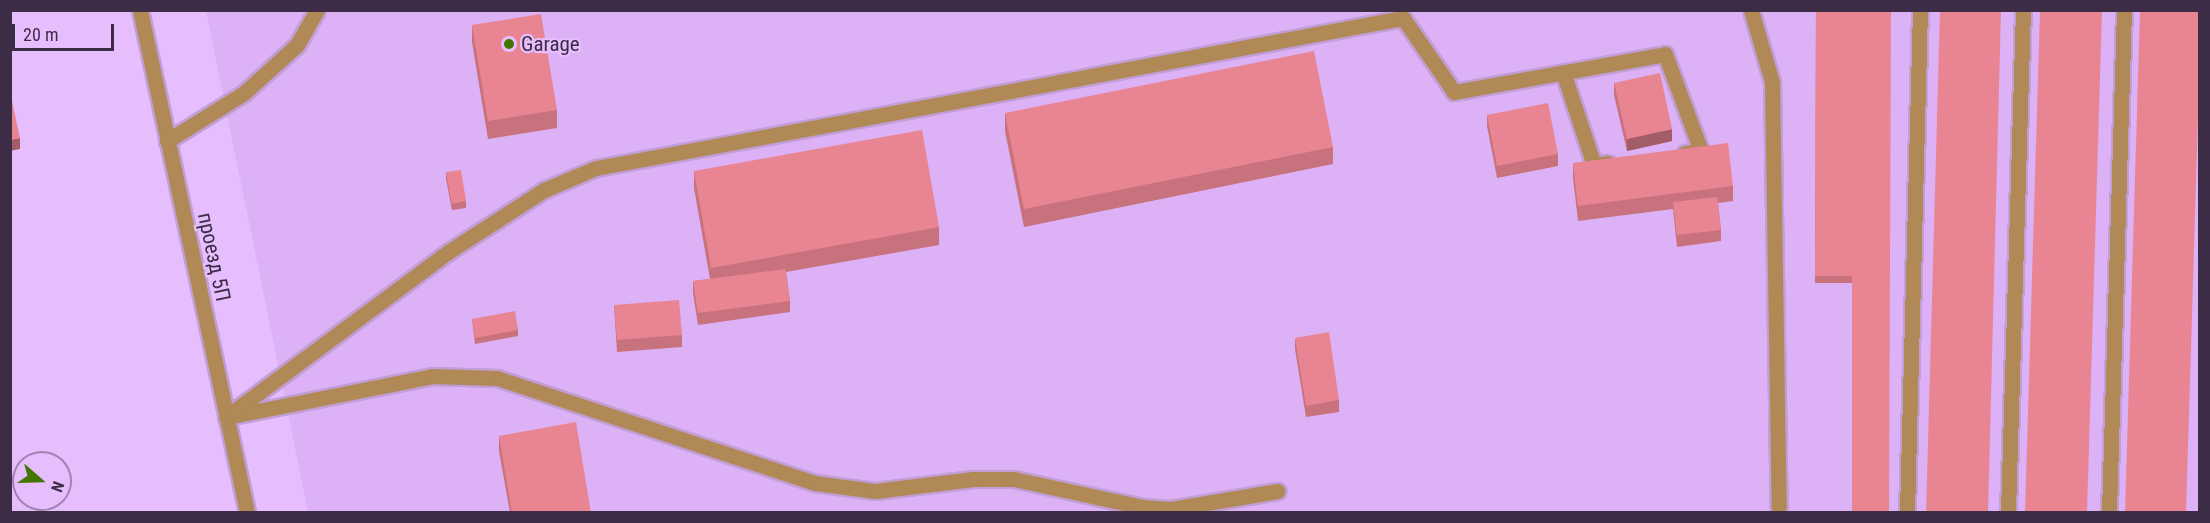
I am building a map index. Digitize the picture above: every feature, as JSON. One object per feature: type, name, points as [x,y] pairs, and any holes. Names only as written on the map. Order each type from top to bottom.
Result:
[{"type":"street","name":"проезд 5П","points":[[140,10],[247,513]]},
{"type":"street","points":[[167,141],[244,93],[297,45],[317,10]]},
{"type":"street","points":[[1751,10],[1772,82],[1779,507]]},
{"type":"street","points":[[1907,513],[1920,10]]},
{"type":"street","points":[[2008,513],[2023,10]]},
{"type":"street","points":[[2109,513],[2124,10]]},
{"type":"street","points":[[226,417],[448,252],[544,190],[596,168],[1404,14],[1454,92],[1665,54],[1701,152],[1665,156]]},
{"type":"street","points":[[1563,72],[1594,165],[1630,160]]},
{"type":"street","points":[[226,417],[432,376],[497,378],[815,483],[875,491],[973,479],[1014,479],[1142,507],[1171,509],[1276,491]]},
{"type":"shaded area","points":[[206,11],[2199,11],[2199,512],[308,512]]},
{"type":"building","points":[[1816,10],[1891,10],[1889,513],[1852,513],[1852,276],[1815,276]]},
{"type":"building","points":[[1940,10],[2001,10],[1988,513],[1926,513]]},
{"type":"building","points":[[2040,10],[2102,10],[2087,513],[2025,513]]},
{"type":"building","points":[[2140,10],[2199,10],[2199,83],[2186,513],[2125,513]]},
{"type":"building","points":[[541,14],[557,110],[488,121],[472,25]]},
{"type":"building","points":[[1314,51],[1333,147],[1024,209],[1005,113]]},
{"type":"building","points":[[1660,73],[1672,129],[1627,139],[1614,83]]},
{"type":"building","points":[[10,92],[20,138],[10,140]]},
{"type":"building","points":[[1548,103],[1558,154],[1497,166],[1487,115]]},
{"type":"building","points":[[922,130],[939,227],[711,268],[694,171]]},
{"type":"building","points":[[1728,143],[1733,186],[1578,206],[1573,163]]},
{"type":"building","points":[[461,170],[466,201],[452,204],[446,172]]},
{"type":"building","points":[[1717,197],[1721,230],[1677,235],[1673,202]]},
{"type":"building","points":[[785,269],[790,301],[698,313],[693,281]]},
{"type":"building","points":[[679,300],[682,335],[617,340],[614,305]]},
{"type":"building","points":[[515,311],[518,330],[475,338],[472,319]]},
{"type":"building","points":[[1329,332],[1339,400],[1306,406],[1295,338]]},
{"type":"building","points":[[576,422],[591,513],[512,513],[499,436]]},
{"type":"place","name":"Garage","points":[[509,44]]}]
